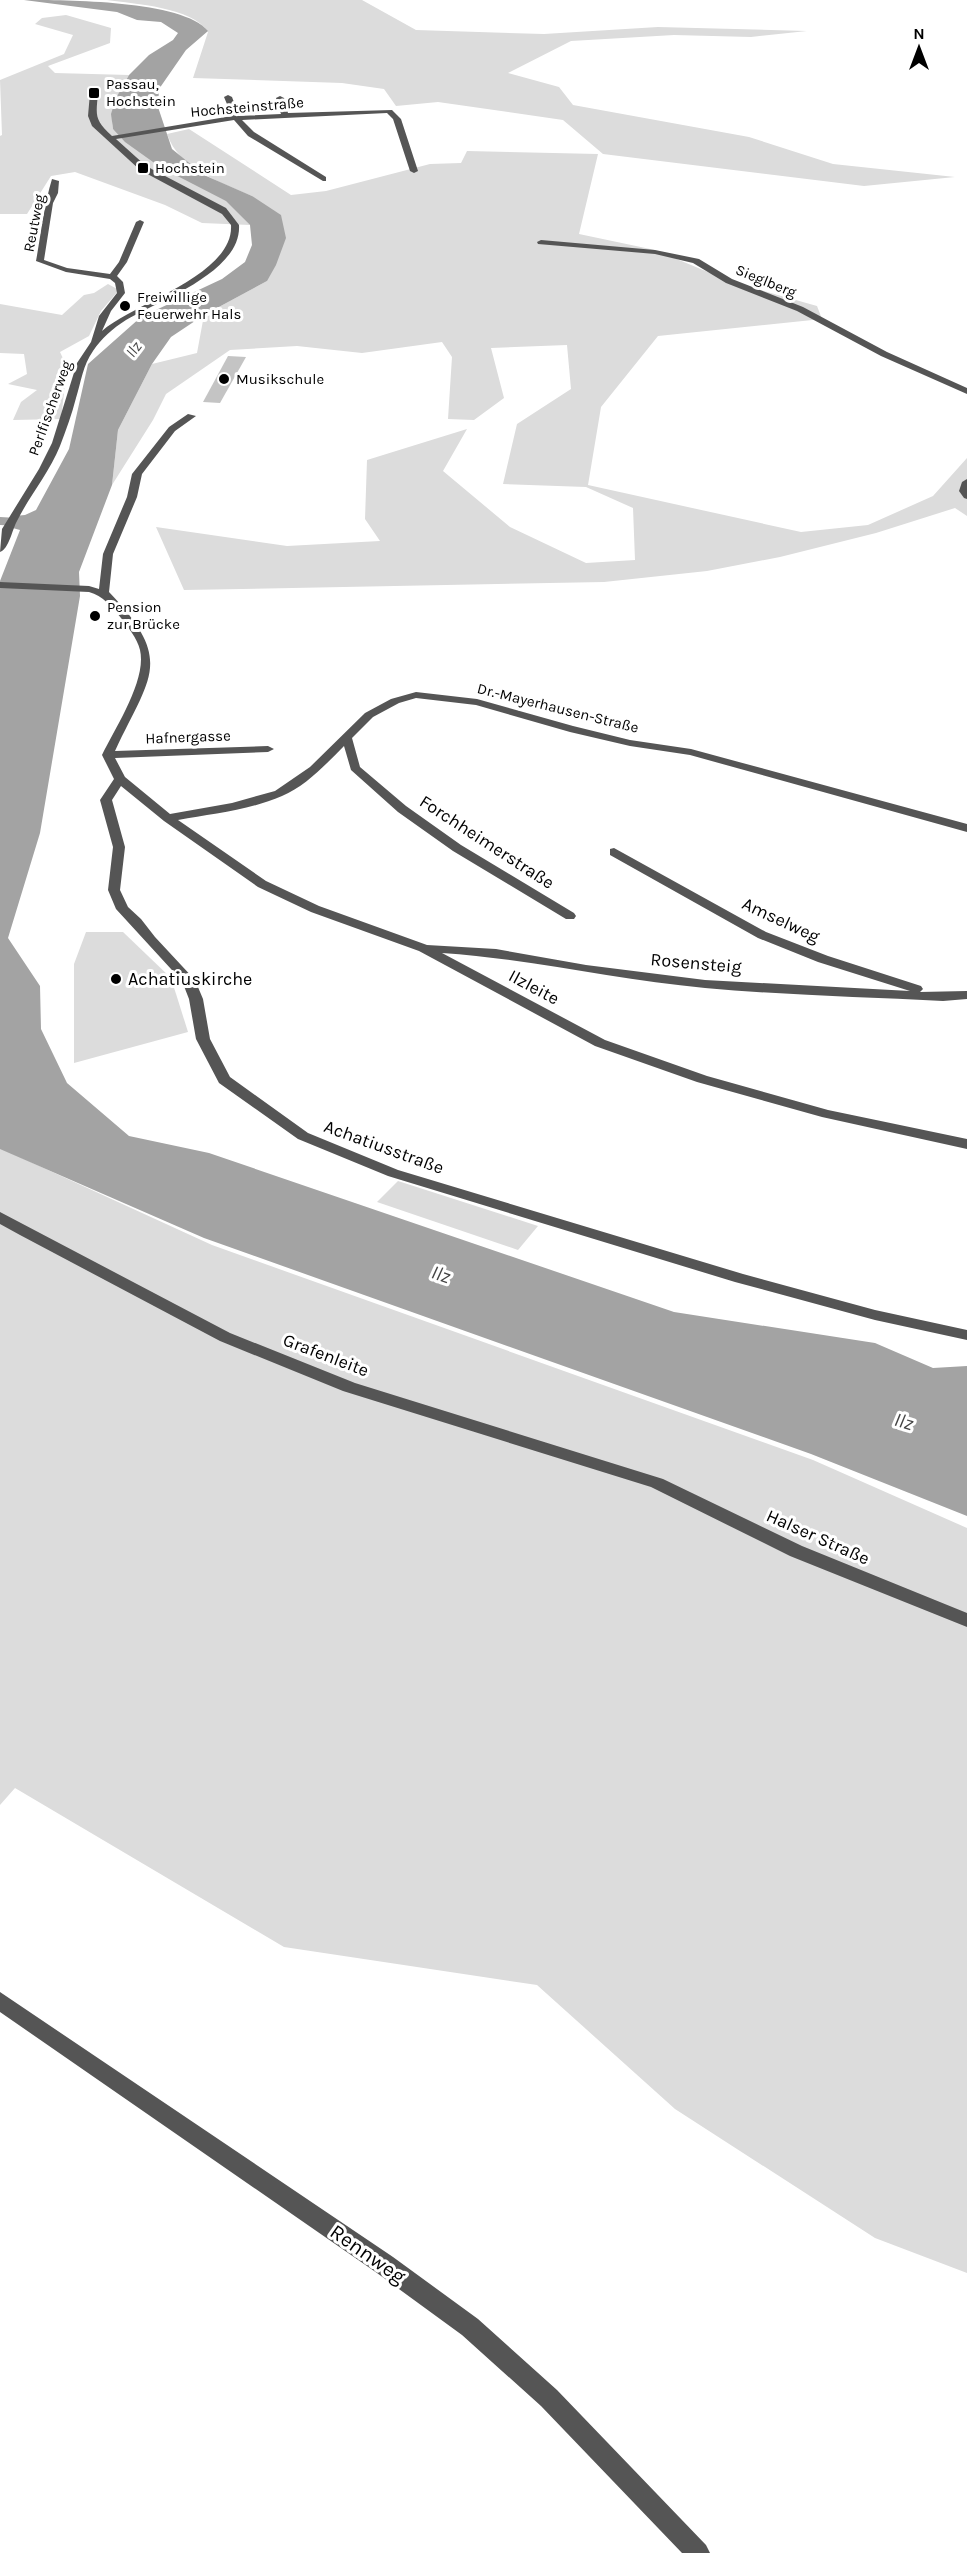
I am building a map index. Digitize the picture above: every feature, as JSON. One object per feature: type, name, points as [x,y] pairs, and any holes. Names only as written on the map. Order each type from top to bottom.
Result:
[{"type":"street","name":"Perlfischerweg","points":[[0,549],[14,513],[39,477],[54,448],[70,403],[76,373],[95,344],[110,328],[124,319],[202,276],[221,258],[235,236],[233,220],[223,210],[152,174],[115,138],[95,124],[92,116],[94,93]]},
{"type":"street","points":[[228,97],[236,118],[250,134],[323,179]]},
{"type":"street","points":[[280,98],[285,115]]},
{"type":"street","name":"Hochsteinstraße","points":[[115,138],[236,118],[387,111],[392,112],[397,119],[414,171]]},
{"type":"street","name":"Reutweg","points":[[55,181],[54,193],[49,203],[40,261],[66,270],[112,277]]},
{"type":"street","points":[[95,344],[99,324],[108,307],[121,293],[119,282],[112,277],[123,262],[140,222]]},
{"type":"street","name":"Sieglberg","points":[[541,242],[655,252],[696,261],[729,281],[800,309],[884,354],[967,391]]},
{"type":"street","points":[[104,593],[108,554],[132,496],[137,474],[172,429],[191,416]]},
{"type":"street","points":[[0,585],[89,589],[104,593],[127,617],[146,652],[145,670],[108,755],[120,779]]},
{"type":"street","name":"Dr.-Mayerhausen-Straße","points":[[168,818],[234,806],[279,793],[314,769],[369,715],[395,701],[416,695],[477,702],[570,729],[630,743],[691,752],[967,828]]},
{"type":"street","name":"Forchheimerstraße","points":[[347,738],[355,768],[402,809],[457,848],[570,916]]},
{"type":"street","name":"Hafnergasse","points":[[108,755],[268,749]]},
{"type":"street","name":"Ilzleite","points":[[120,779],[168,818],[237,868],[286,897],[424,948],[600,1043],[702,1079],[827,1114],[967,1144]]},
{"type":"street","name":"Achatiusstraße","points":[[120,779],[106,800],[119,847],[114,890],[122,909],[137,922],[150,940],[188,980],[196,999],[203,1039],[224,1080],[303,1136],[393,1173],[741,1278],[875,1315],[967,1335]]},
{"type":"street","name":"Amselweg","points":[[614,852],[762,935],[823,959],[943,997]]},
{"type":"street","name":"Rosensteig","points":[[424,948],[496,952],[585,969],[705,984],[943,997],[967,995]]},
{"type":"street","name":"Grafenleite","points":[[0,1217],[46,1244],[236,1341],[349,1387],[657,1483]]},
{"type":"street","name":"Halser Straße","points":[[657,1483],[796,1551],[967,1620]]},
{"type":"street","name":"Rennweg","points":[[0,2001],[385,2265],[470,2327],[549,2398],[698,2553]]},
{"type":"shaded area","points":[[107,0],[362,0],[416,30],[544,34],[658,27],[807,31],[751,37],[674,35],[571,41],[508,73],[559,87],[573,105],[749,137],[833,164],[955,177],[864,186],[603,154],[563,120],[438,102],[396,106],[384,89],[342,83],[193,78],[208,32],[200,24],[189,17],[162,8]]},
{"type":"shaded area","points":[[66,15],[111,28],[110,43],[48,66],[55,73],[129,75],[118,94],[114,107],[113,129],[195,184],[226,200],[250,225],[202,223],[165,205],[75,172],[51,176],[27,214],[0,214],[0,136],[2,135],[0,80],[64,54],[73,35],[35,24],[42,18]]},
{"type":"shaded area","points":[[189,129],[291,195],[326,191],[430,164],[461,163],[467,151],[598,154],[579,234],[655,250],[732,282],[817,306],[822,319],[658,336],[601,407],[588,485],[801,532],[868,525],[933,496],[967,458],[967,516],[955,508],[876,533],[780,557],[707,571],[604,582],[184,590],[156,527],[287,546],[380,541],[365,519],[367,460],[467,429],[443,471],[510,527],[586,563],[635,560],[633,508],[586,487],[503,484],[517,424],[571,389],[567,345],[491,348],[504,398],[474,420],[448,419],[452,357],[442,342],[362,353],[297,346],[230,350],[166,394],[153,420],[112,485],[118,430],[152,364],[197,353],[204,315],[267,281],[252,196],[202,173],[181,156],[167,134]]},
{"type":"shaded area","points":[[108,284],[119,290],[101,311],[89,336],[60,352],[67,367],[61,419],[13,420],[21,402],[37,390],[8,384],[27,374],[24,354],[0,353],[0,304],[62,315],[84,295],[94,293]]},
{"type":"shaded area","points":[[86,932],[123,932],[171,978],[188,1032],[74,1063],[74,964]]},
{"type":"shaded area","points":[[0,1148],[212,1245],[813,1460],[967,1528],[967,2273],[875,2238],[675,2109],[537,1985],[284,1947],[15,1788],[0,1805]]},
{"type":"shaded area","points":[[398,1181],[538,1226],[518,1250],[377,1202]]},
{"type":"water","name":"Ilz","points":[[24,0],[67,0],[150,8],[174,13],[195,21],[208,31],[186,50],[159,89],[158,107],[172,149],[204,175],[252,196],[281,215],[286,238],[267,281],[204,315],[171,337],[152,364],[118,430],[112,485],[79,572],[80,596],[40,833],[8,938],[40,986],[41,1029],[67,1083],[129,1136],[209,1153],[674,1312],[875,1343],[933,1368],[967,1366],[967,1516],[811,1454],[204,1238],[0,1149],[0,581],[20,530],[9,527],[14,516],[25,515],[36,510],[69,449],[88,364],[141,317],[222,279],[245,262],[252,245],[250,225],[226,201],[160,167],[125,142],[113,129],[111,114],[116,98],[129,75],[149,55],[173,40],[178,33],[161,22],[137,20],[117,12]]},
{"type":"building","name":"Musikschule","points":[[228,356],[246,357],[220,403],[203,402]]},
{"type":"waterway","points":[[0,521],[35,523]]},
{"type":"place","name":"Passau, Hochstein","points":[[94,93]]},
{"type":"place","name":"Hochstein","points":[[143,168]]},
{"type":"place","name":"Freiwillige Feuerwehr Hals","points":[[125,306]]},
{"type":"place","name":"Musikschule","points":[[224,379]]},
{"type":"place","name":"Pension zur Brücke","points":[[95,616]]},
{"type":"place","name":"Achatiuskirche","points":[[116,979]]}]
